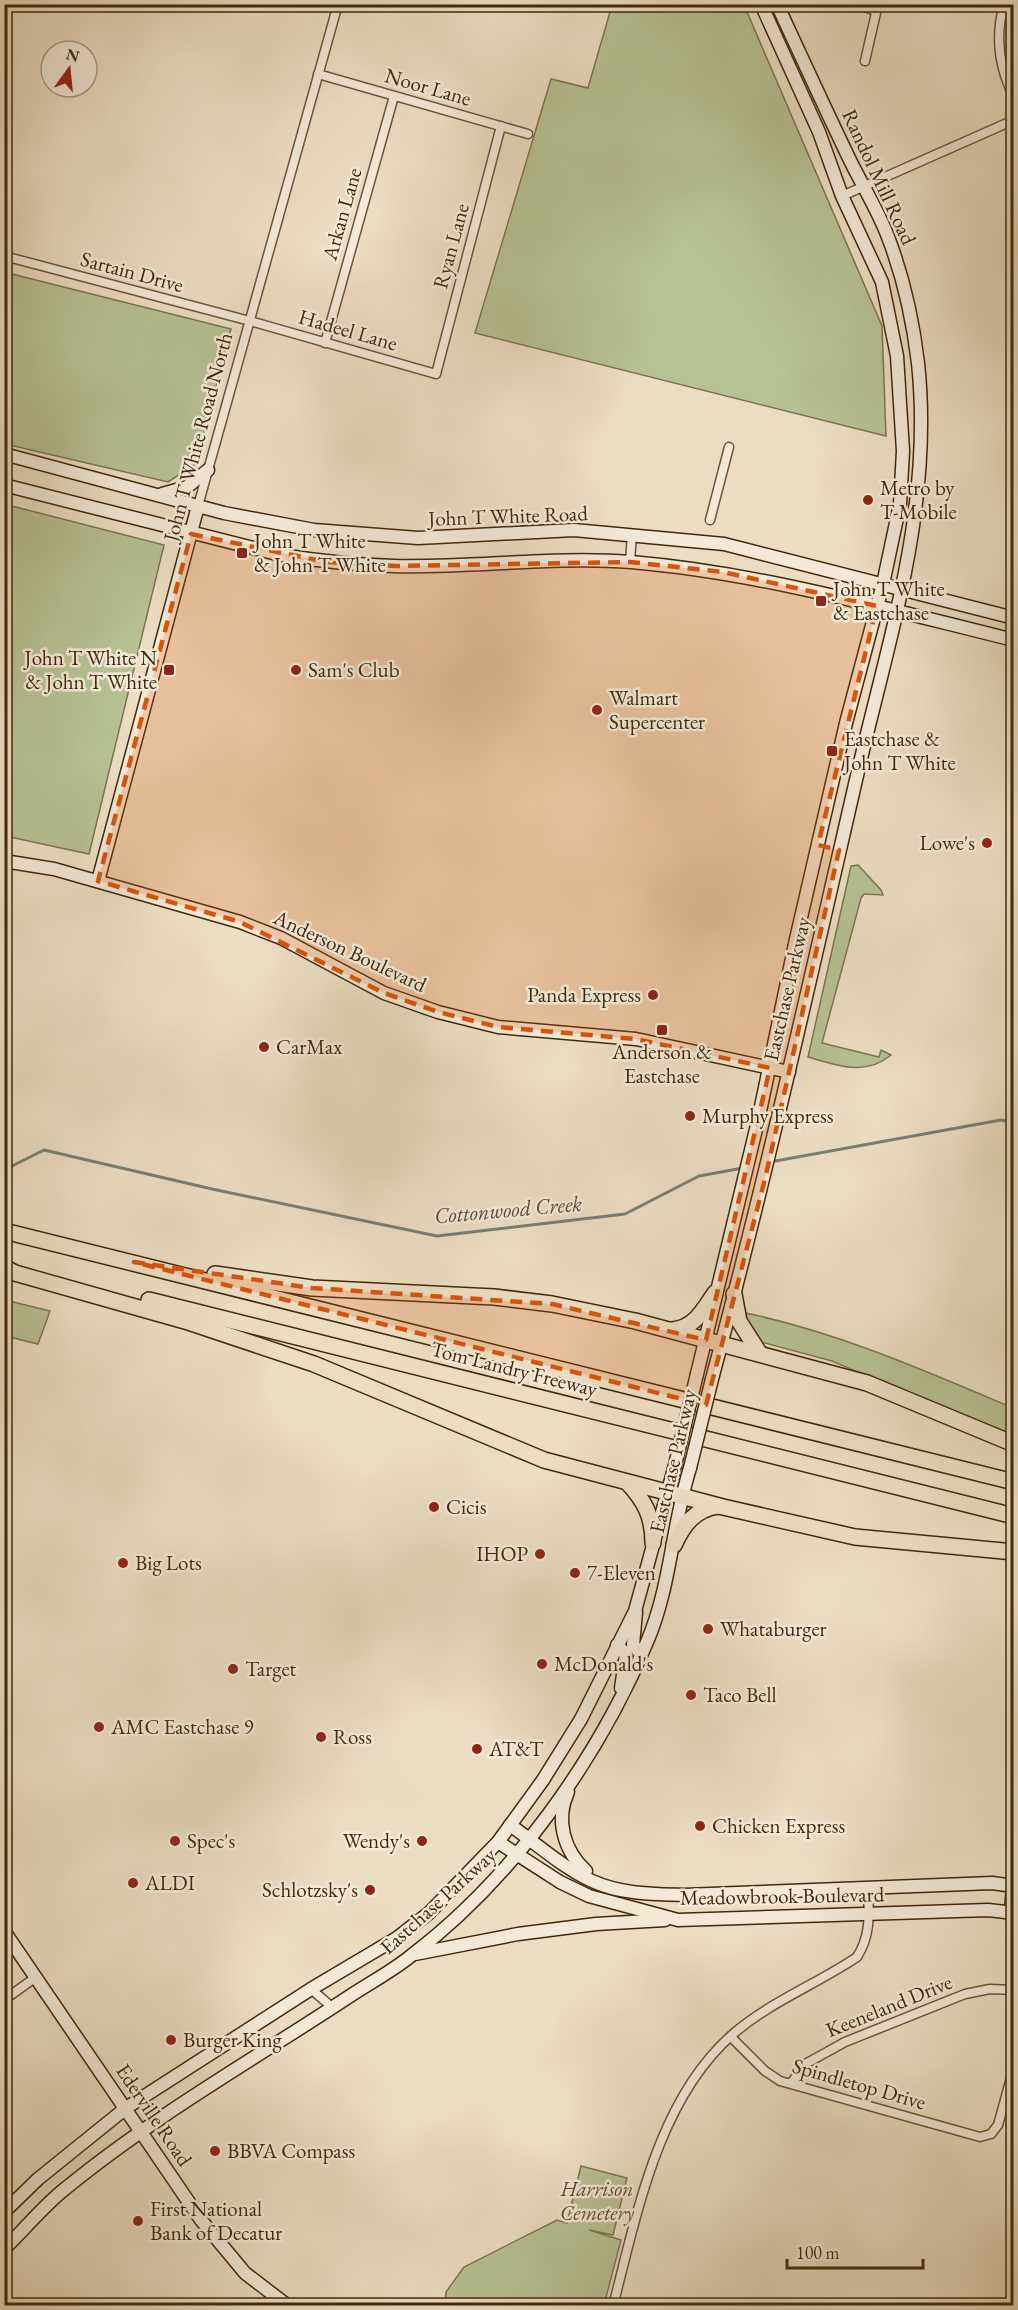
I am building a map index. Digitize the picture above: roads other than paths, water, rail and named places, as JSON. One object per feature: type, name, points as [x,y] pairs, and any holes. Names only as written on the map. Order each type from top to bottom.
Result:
[{"type":"highway","name":"Tom Landry Freeway","points":[[4,1231],[1014,1482]]},
{"type":"highway","points":[[134,1262],[312,1288],[494,1297],[552,1304],[671,1330],[867,1383],[1014,1444]]},
{"type":"highway","points":[[4,1265],[15,1273],[185,1321],[314,1364],[536,1458],[855,1537],[1014,1552]]},
{"type":"highway","name":"Tom Landry Freeway","points":[[4,1265],[1014,1516]]},
{"type":"highway","points":[[671,1330],[685,1329],[701,1314],[715,1293]]},
{"type":"highway","points":[[734,1294],[739,1321],[760,1354]]},
{"type":"highway","points":[[627,1482],[649,1510],[654,1543]]},
{"type":"highway","points":[[674,1545],[680,1532],[696,1514],[707,1507],[719,1505]]},
{"type":"main road","name":"Randol Mill Road","points":[[761,4],[819,132],[842,196],[882,282],[897,356],[903,451],[900,504],[883,584]]},
{"type":"main road","name":"Randol Mill Road","points":[[777,4],[888,236],[899,268],[918,363],[920,480],[911,553],[903,589]]},
{"type":"main road","name":"John T White Road","points":[[4,453],[198,506],[282,525],[418,538],[574,530],[724,543],[1014,618]]},
{"type":"main road","points":[[157,495],[187,487],[208,470]]},
{"type":"main road","points":[[4,485],[191,534],[281,555],[326,562],[395,566],[588,560],[723,572],[791,585],[1014,640]]},
{"type":"main road","name":"John T White Road North","points":[[98,881],[198,506]]},
{"type":"main road","name":"Eastchase Parkway","points":[[4,2249],[64,2189],[143,2132],[414,1954],[473,1902],[517,1855],[576,1775],[622,1692],[641,1654],[658,1611],[674,1545],[675,1465],[770,1068],[818,845],[883,584]]},
{"type":"main road","name":"Eastchase Parkway","points":[[4,2212],[38,2179],[126,2108],[311,1989],[397,1938],[429,1913],[498,1842],[581,1719],[635,1611],[654,1543],[674,1494],[690,1468],[757,1210],[839,850],[903,589]]},
{"type":"main road","points":[[818,845],[839,850]]},
{"type":"main road","name":"Anderson Boulevard","points":[[4,861],[54,869],[240,922],[281,938],[384,993],[438,1012],[498,1027],[636,1039],[789,1072]]},
{"type":"main road","points":[[635,1611],[633,1645],[641,1654]]},
{"type":"main road","points":[[617,1645],[626,1654],[621,1680],[622,1692]]},
{"type":"main road","points":[[576,1775],[564,1802],[563,1833],[572,1859],[600,1884]]},
{"type":"main road","name":"Meadowbrook Boulevard","points":[[510,1825],[546,1853],[600,1884],[639,1894],[992,1883],[1013,1886]]},
{"type":"main road","name":"Meadowbrook Boulevard","points":[[498,1842],[589,1896],[678,1920],[775,1915],[869,1916],[988,1910],[1013,1915]]},
{"type":"main road","points":[[1013,1886],[1013,1915]]},
{"type":"main road","points":[[414,1954],[518,1934],[596,1924],[678,1920]]},
{"type":"main road","name":"Ederville Road","points":[[4,1931],[201,2220],[245,2273],[272,2301],[287,2305]]},
{"type":"street","name":"John T White Road North","points":[[198,506],[338,4]]},
{"type":"street","points":[[858,4],[877,8],[865,62]]},
{"type":"street","points":[[1004,4],[1000,18],[1000,60],[1014,97]]},
{"type":"street","name":"Noor Lane","points":[[318,74],[528,134]]},
{"type":"street","name":"Arkan Lane","points":[[325,343],[394,96]]},
{"type":"street","points":[[842,196],[865,188],[1014,120]]},
{"type":"street","name":"Ryan Lane","points":[[436,374],[501,126]]},
{"type":"street","name":"Sartain Drive","points":[[4,256],[250,321]]},
{"type":"street","name":"Hadeel Lane","points":[[250,321],[436,374]]},
{"type":"street","points":[[710,520],[729,447]]},
{"type":"street","points":[[630,562],[632,534]]},
{"type":"street","points":[[613,2306],[646,2191],[672,2115],[690,2082],[731,2037],[769,2010],[857,1957],[866,1943],[869,1916],[868,1888]]},
{"type":"street","points":[[4,2000],[36,1977]]},
{"type":"street","points":[[311,1989],[333,2008]]},
{"type":"street","name":"Keeneland Drive","points":[[790,2084],[807,2063],[844,2042],[965,1994],[990,1989],[1014,1990]]},
{"type":"street","name":"Spindletop Drive","points":[[731,2037],[765,2071],[790,2084],[980,2137],[991,2134],[998,2125],[1014,2067]]},
{"type":"waterway","name":"Cottonwood Creek","points":[[770,1162],[1001,1120],[1014,1123]]},
{"type":"waterway","name":"Cottonwood Creek","points":[[4,1170],[44,1150],[212,1189],[437,1236],[625,1214],[699,1176],[743,1168]]},
{"type":"place","name":"Metro by T-Mobile","points":[[868,500]]},
{"type":"place","name":"John T White & John T White","points":[[242,553]]},
{"type":"place","name":"John T White & Eastchase","points":[[821,601]]},
{"type":"place","name":"John T White N & John T White","points":[[169,670]]},
{"type":"place","name":"Sam's Club","points":[[296,670]]},
{"type":"place","name":"Walmart Supercenter","points":[[597,710]]},
{"type":"place","name":"Eastchase & John T White","points":[[832,751]]},
{"type":"place","name":"Lowe's","points":[[987,843]]},
{"type":"place","name":"Panda Express","points":[[653,995]]},
{"type":"place","name":"Anderson & Eastchase","points":[[662,1030]]},
{"type":"place","name":"CarMax","points":[[264,1047]]},
{"type":"place","name":"Murphy Express","points":[[690,1116]]},
{"type":"place","name":"Cicis","points":[[434,1507]]},
{"type":"place","name":"IHOP","points":[[540,1554]]},
{"type":"place","name":"Big Lots","points":[[123,1563]]},
{"type":"place","name":"7-Eleven","points":[[575,1573]]},
{"type":"place","name":"Whataburger","points":[[708,1629]]},
{"type":"place","name":"McDonald's","points":[[542,1664]]},
{"type":"place","name":"Target","points":[[233,1669]]},
{"type":"place","name":"Taco Bell","points":[[691,1695]]},
{"type":"place","name":"AMC Eastchase 9","points":[[99,1727]]},
{"type":"place","name":"Ross","points":[[321,1737]]},
{"type":"place","name":"AT&T","points":[[477,1749]]},
{"type":"place","name":"Chicken Express","points":[[700,1826]]},
{"type":"place","name":"Spec's","points":[[175,1841]]},
{"type":"place","name":"Wendy's","points":[[422,1841]]},
{"type":"place","name":"ALDI","points":[[133,1883]]},
{"type":"place","name":"Schlotzsky's","points":[[370,1890]]},
{"type":"place","name":"Burger King","points":[[171,2040]]},
{"type":"place","name":"BBVA Compass","points":[[215,2151]]},
{"type":"place","name":"First National Bank of Decatur","points":[[138,2221]]},
{"type":"park label","name":"Harrison Cemetery","points":[[597,2201]]}]
